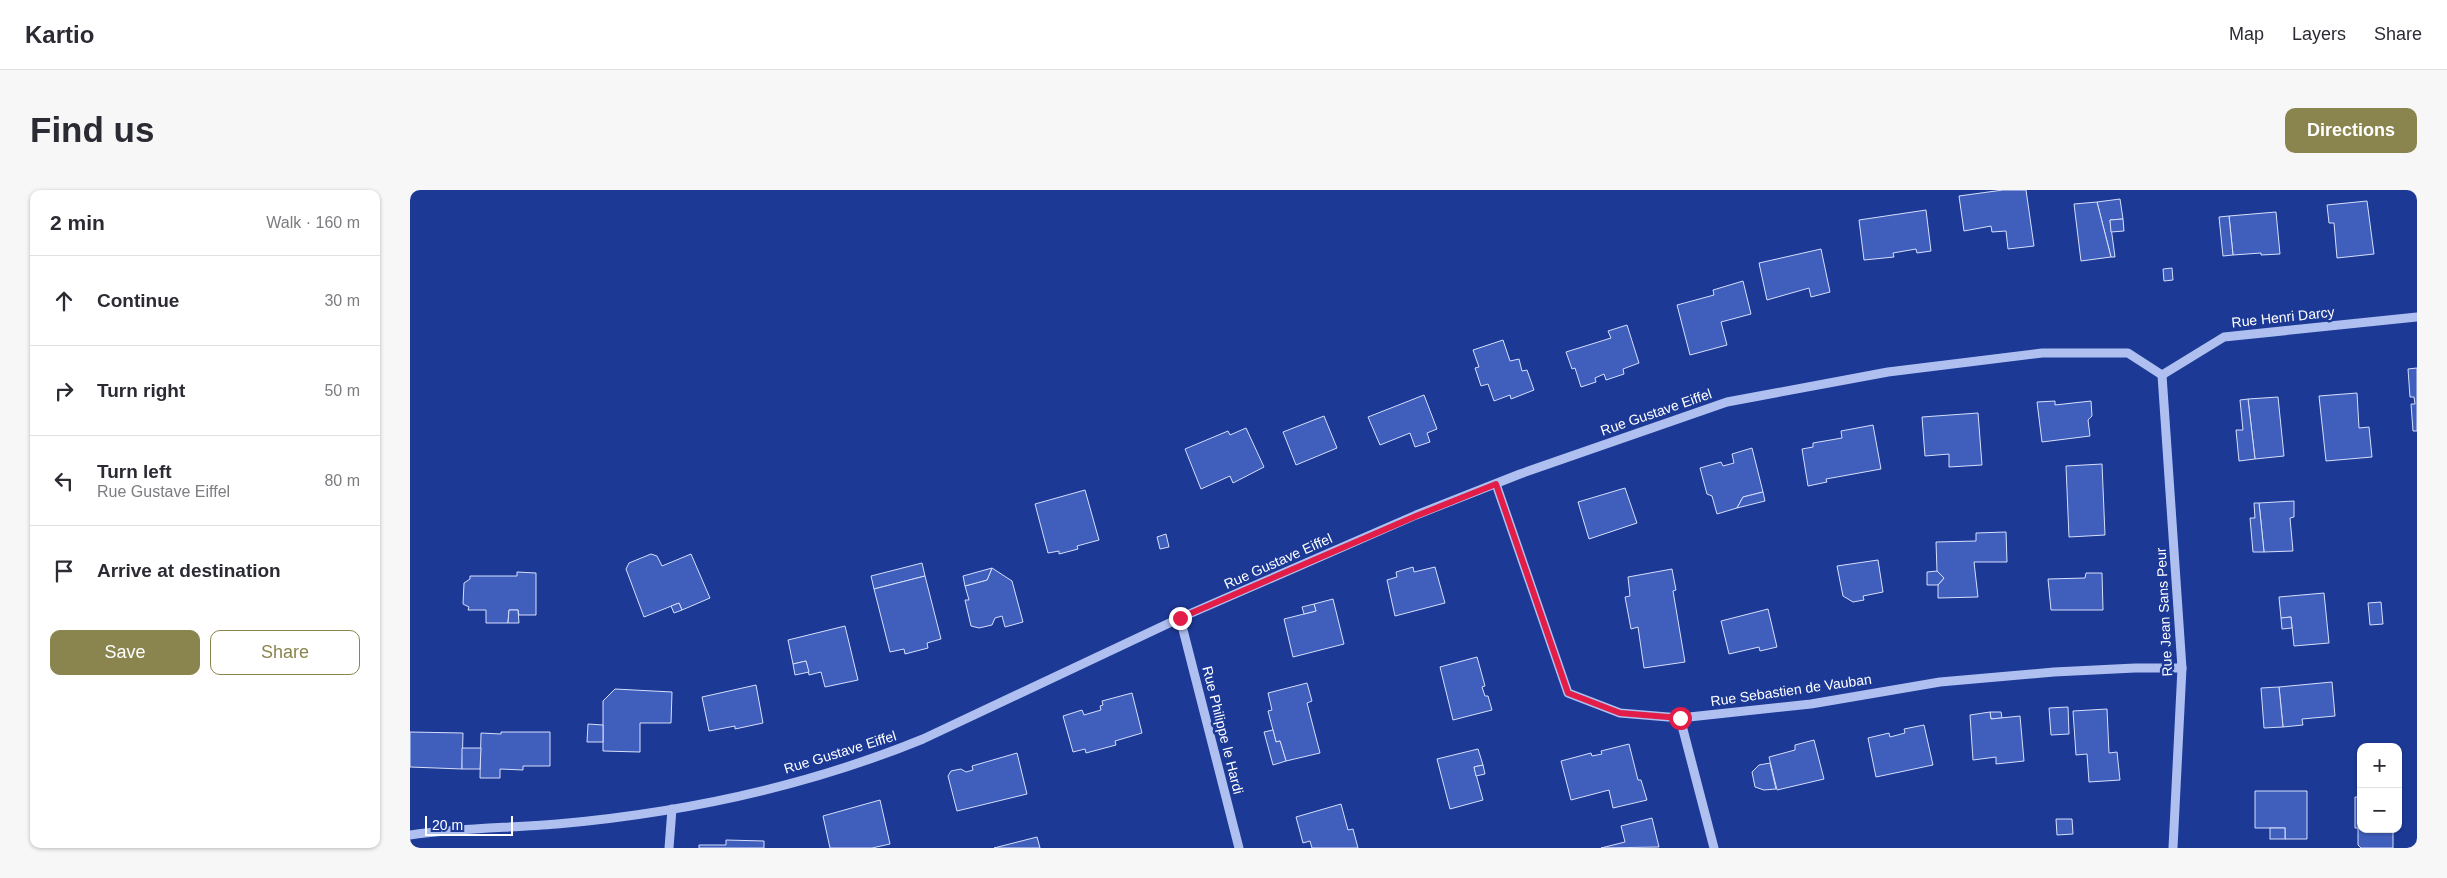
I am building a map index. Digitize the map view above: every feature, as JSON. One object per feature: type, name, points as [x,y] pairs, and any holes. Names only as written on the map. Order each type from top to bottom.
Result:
[{"type":"street","name":"Rue Henri Darcy","points":[[2162,376],[2224,337],[2417,316]]},
{"type":"street","name":"Rue Gustave Eiffel","points":[[410,835],[445,830],[558,824],[672,809],[778,785],[880,756],[923,739],[1180,618],[1416,516],[1496,484],[1727,402],[1888,372],[2042,353],[2128,353],[2162,376]]},
{"type":"street","name":"Rue Jean Sans Peur","points":[[2162,376],[2182,668],[2173,848]]},
{"type":"street","name":"Rue Sebastien de Vauban","points":[[1496,484],[1568,693],[1620,713],[1680,718],[1810,704],[1940,682],[2054,672],[2182,668]]},
{"type":"street","name":"Rue Philippe le Hardi","points":[[1180,618],[1239,848]]},
{"type":"street","points":[[1680,718],[1714,848]]},
{"type":"street","points":[[669,848],[672,809]]},
{"type":"building","points":[[2003,190],[2026,190],[2034,246],[2008,249],[2006,231],[1992,232],[1991,226],[1964,231],[1959,196]]},
{"type":"building","points":[[2120,199],[2123,219],[2110,220],[2115,257],[2111,257],[2097,202]]},
{"type":"building","points":[[2367,201],[2374,254],[2337,258],[2334,223],[2329,223],[2327,205]]},
{"type":"building","points":[[2097,202],[2111,257],[2081,261],[2074,204]]},
{"type":"building","points":[[1926,210],[1931,251],[1917,253],[1916,249],[1893,253],[1894,257],[1864,260],[1859,220]]},
{"type":"building","points":[[2276,212],[2280,254],[2233,255],[2229,216]]},
{"type":"building","points":[[2229,216],[2233,255],[2223,256],[2219,217]]},
{"type":"building","points":[[2123,219],[2124,231],[2111,232],[2110,220]]},
{"type":"building","points":[[1821,249],[1830,292],[1811,297],[1809,288],[1767,300],[1759,263]]},
{"type":"building","points":[[2172,268],[2173,280],[2164,281],[2163,269]]},
{"type":"building","points":[[1743,281],[1751,314],[1721,322],[1727,345],[1690,355],[1677,305],[1714,295],[1713,290]]},
{"type":"building","points":[[1627,325],[1639,363],[1623,369],[1624,374],[1606,380],[1604,374],[1595,378],[1596,382],[1581,387],[1575,368],[1572,369],[1566,352],[1611,338],[1608,331]]},
{"type":"building","points":[[1503,340],[1510,361],[1519,359],[1522,371],[1527,370],[1534,390],[1511,399],[1510,395],[1494,401],[1488,384],[1481,386],[1475,368],[1479,367],[1473,350]]},
{"type":"building","points":[[2417,368],[2417,431],[2413,431],[2411,404],[2415,404],[2414,397],[2410,397],[2408,369]]},
{"type":"building","points":[[2357,393],[2359,428],[2369,427],[2372,457],[2326,461],[2319,396]]},
{"type":"building","points":[[1424,395],[1437,429],[1427,433],[1430,442],[1415,447],[1410,433],[1380,445],[1368,417]]},
{"type":"building","points":[[2278,397],[2284,456],[2255,459],[2248,399]]},
{"type":"building","points":[[2248,399],[2255,459],[2239,461],[2236,430],[2243,430],[2240,400]]},
{"type":"building","points":[[2055,401],[2055,405],[2091,401],[2092,416],[2088,420],[2090,436],[2042,442],[2037,402]]},
{"type":"building","points":[[1978,413],[1982,465],[1949,467],[1949,454],[1925,456],[1922,417]]},
{"type":"building","points":[[1324,416],[1337,448],[1296,465],[1283,432]]},
{"type":"building","points":[[1873,425],[1881,469],[1826,479],[1827,482],[1808,486],[1802,449],[1813,447],[1813,443],[1842,438],[1841,431]]},
{"type":"building","points":[[1246,428],[1264,467],[1233,483],[1230,476],[1201,489],[1185,449],[1228,431],[1230,435]]},
{"type":"building","points":[[1752,448],[1763,492],[1743,497],[1737,508],[1717,514],[1712,496],[1707,494],[1700,468],[1721,462],[1723,466],[1734,463],[1732,454]]},
{"type":"building","points":[[2102,464],[2105,535],[2069,537],[2066,466]]},
{"type":"building","points":[[1625,488],[1637,523],[1589,539],[1578,502]]},
{"type":"building","points":[[1085,490],[1099,540],[1077,546],[1078,549],[1059,554],[1059,551],[1048,553],[1035,504]]},
{"type":"building","points":[[1763,492],[1765,501],[1737,508],[1743,497]]},
{"type":"building","points":[[2294,501],[2294,517],[2290,518],[2293,551],[2264,552],[2259,503]]},
{"type":"building","points":[[2254,503],[2259,503],[2264,552],[2253,552],[2250,518],[2255,518]]},
{"type":"building","points":[[2006,532],[2007,562],[1974,562],[1978,597],[1938,598],[1938,585],[1944,578],[1937,571],[1936,542],[1976,541],[1976,533]]},
{"type":"building","points":[[1166,534],[1169,547],[1160,549],[1157,537]]},
{"type":"building","points":[[651,554],[657,556],[662,566],[691,554],[710,598],[682,610],[679,603],[644,617],[626,569],[629,563]]},
{"type":"building","points":[[1878,560],[1883,592],[1863,596],[1864,600],[1853,602],[1843,596],[1837,566]]},
{"type":"building","points":[[922,563],[925,576],[874,589],[871,576]]},
{"type":"building","points":[[1413,567],[1414,572],[1435,567],[1445,603],[1395,616],[1387,580],[1397,577],[1396,572]]},
{"type":"building","points":[[992,568],[1012,581],[1023,622],[1005,627],[1002,616],[995,618],[992,625],[979,628],[971,626],[965,600],[969,600],[965,586],[987,580]]},
{"type":"building","points":[[992,568],[987,580],[965,586],[963,576]]},
{"type":"building","points":[[1672,569],[1676,590],[1673,591],[1685,662],[1644,668],[1638,627],[1631,629],[1625,597],[1630,596],[1628,577]]},
{"type":"building","points":[[1937,571],[1944,578],[1938,585],[1927,585],[1927,572]]},
{"type":"building","points":[[517,572],[536,573],[536,615],[519,615],[518,610],[509,610],[508,623],[486,623],[486,610],[468,610],[469,607],[463,604],[464,583],[470,579],[470,576],[517,576]]},
{"type":"building","points":[[2086,573],[2102,573],[2103,610],[2051,610],[2048,579],[2085,578]]},
{"type":"building","points":[[925,576],[941,639],[927,643],[928,648],[905,654],[904,649],[890,652],[874,589]]},
{"type":"building","points":[[2324,593],[2329,643],[2294,646],[2291,617],[2281,618],[2279,597]]},
{"type":"building","points":[[1333,599],[1344,644],[1293,657],[1284,619],[1316,611],[1314,604]]},
{"type":"building","points":[[2381,602],[2383,624],[2370,625],[2368,603]]},
{"type":"building","points":[[679,603],[682,610],[674,613],[671,606]]},
{"type":"building","points":[[1314,604],[1316,611],[1304,614],[1302,607]]},
{"type":"building","points":[[1768,609],[1777,647],[1760,651],[1759,647],[1729,654],[1721,621]]},
{"type":"building","points":[[509,610],[518,610],[519,623],[508,623]]},
{"type":"building","points":[[2291,617],[2292,628],[2282,629],[2281,618]]},
{"type":"building","points":[[845,626],[858,680],[825,687],[821,672],[809,675],[806,661],[793,664],[788,640]]},
{"type":"building","points":[[1477,657],[1485,686],[1482,687],[1485,696],[1488,696],[1492,710],[1453,720],[1440,667]]},
{"type":"building","points":[[806,661],[809,672],[795,675],[793,664]]},
{"type":"building","points":[[2332,682],[2335,716],[2302,719],[2303,725],[2283,727],[2279,687]]},
{"type":"building","points":[[1307,683],[1312,701],[1307,703],[1320,753],[1286,761],[1280,741],[1276,742],[1268,711],[1272,710],[1268,693]]},
{"type":"building","points":[[756,685],[763,723],[735,729],[735,726],[709,731],[702,697]]},
{"type":"building","points":[[2279,687],[2283,727],[2264,728],[2261,688]]},
{"type":"building","points":[[615,689],[672,692],[671,723],[640,723],[640,752],[603,751],[603,701]]},
{"type":"building","points":[[1132,693],[1142,733],[1115,741],[1116,745],[1086,753],[1085,749],[1073,752],[1063,716],[1082,710],[1084,715],[1101,710],[1102,701]]},
{"type":"building","points":[[2068,707],[2069,734],[2051,735],[2049,708]]},
{"type":"building","points":[[2107,709],[2109,753],[2117,752],[2120,780],[2089,782],[2087,754],[2076,755],[2073,711]]},
{"type":"building","points":[[1990,712],[2001,712],[2002,718],[1991,719]]},
{"type":"building","points":[[1990,712],[1991,719],[2020,716],[2024,761],[1996,764],[1996,757],[1973,760],[1970,715]]},
{"type":"building","points":[[588,724],[603,725],[603,742],[587,742]]},
{"type":"building","points":[[1924,725],[1933,765],[1876,777],[1868,738],[1889,733],[1890,737],[1905,733],[1904,729]]},
{"type":"building","points":[[1273,730],[1276,742],[1280,741],[1286,761],[1273,765],[1264,732]]},
{"type":"building","points":[[410,732],[463,733],[462,769],[410,767]]},
{"type":"building","points":[[501,732],[550,732],[550,766],[523,766],[523,770],[500,769],[500,778],[480,778],[481,733],[501,734]]},
{"type":"building","points":[[1814,740],[1824,779],[1777,790],[1769,757],[1795,750],[1795,745]]},
{"type":"building","points":[[1629,744],[1638,780],[1641,780],[1647,800],[1613,808],[1609,790],[1571,800],[1561,761],[1591,753],[1592,756],[1602,754],[1601,751]]},
{"type":"building","points":[[462,748],[481,748],[480,769],[462,769]]},
{"type":"building","points":[[1478,749],[1483,765],[1474,767],[1483,800],[1450,809],[1437,759]]},
{"type":"building","points":[[1017,753],[1027,794],[957,811],[948,776],[951,771],[961,769],[966,772],[973,770],[972,766]]},
{"type":"building","points":[[1770,763],[1776,789],[1764,790],[1755,787],[1752,772],[1759,765]]},
{"type":"building","points":[[1483,765],[1485,774],[1476,776],[1474,767]]},
{"type":"building","points":[[2255,791],[2307,791],[2307,839],[2285,839],[2285,828],[2255,828]]},
{"type":"building","points":[[2355,797],[2357,797],[2357,828],[2355,828]]},
{"type":"building","points":[[880,800],[890,844],[872,848],[830,848],[823,816]]},
{"type":"building","points":[[1341,804],[1348,830],[1353,829],[1358,848],[1312,848],[1310,841],[1303,843],[1296,817]]},
{"type":"building","points":[[1652,818],[1659,847],[1601,848],[1625,842],[1621,826]]},
{"type":"building","points":[[2056,819],[2072,819],[2073,834],[2057,835]]},
{"type":"building","points":[[2270,828],[2285,828],[2285,839],[2270,839]]},
{"type":"building","points":[[2358,833],[2393,833],[2393,848],[2361,848],[2358,845]]},
{"type":"building","points":[[1037,837],[1040,848],[994,848]]},
{"type":"building","points":[[726,840],[764,841],[764,848],[699,848],[699,845],[726,845]]},
{"type":"route","points":[[1180,618],[1416,516],[1496,484],[1568,693],[1620,713],[1680,718]]}]
